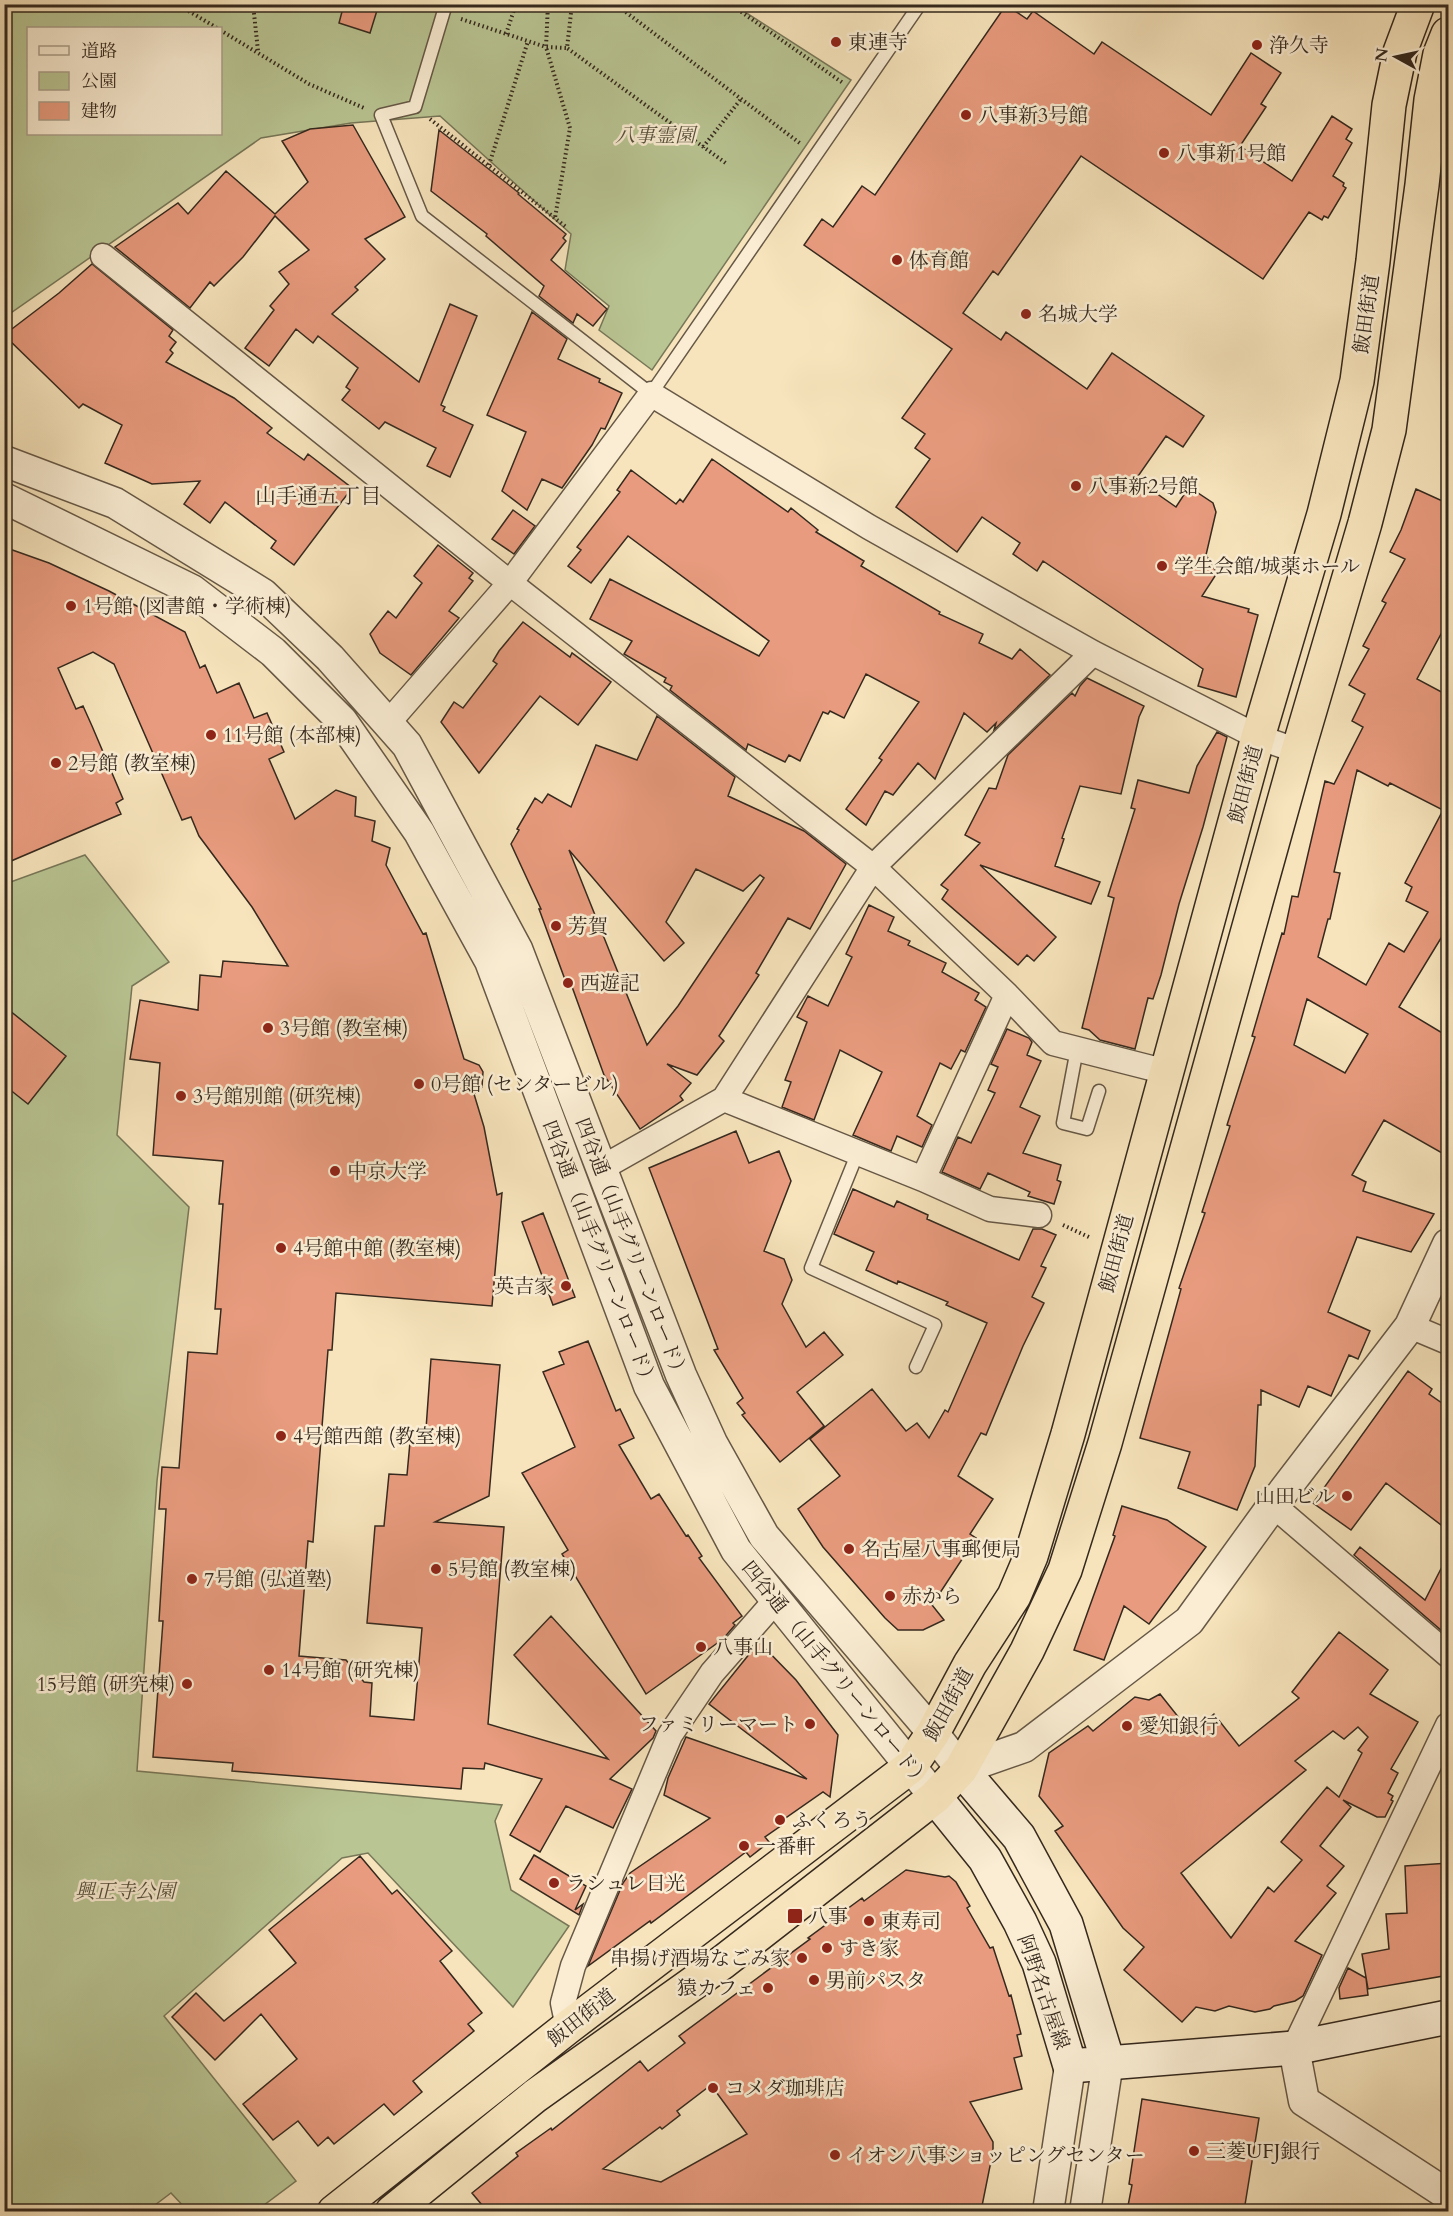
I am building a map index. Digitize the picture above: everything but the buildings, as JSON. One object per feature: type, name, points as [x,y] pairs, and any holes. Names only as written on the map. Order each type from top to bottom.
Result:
[{"type":"highway","name":"飯田街道","points":[[333,2211],[567,2027],[910,1767],[933,1733],[970,1664],[1014,1596],[1032,1556],[1068,1434],[1258,737],[1324,514],[1357,381],[1373,261],[1389,105],[1400,52],[1418,4]]},
{"type":"highway","name":"飯田街道","points":[[392,2211],[534,2096],[723,1962],[935,1797],[961,1769],[1027,1652],[1065,1570],[1105,1443],[1389,430],[1422,185],[1440,105],[1440,54],[1449,34]]},
{"type":"main road","name":"阿野名古屋線","points":[[961,1769],[1018,1837],[1066,1924],[1108,2062]]},
{"type":"main road","name":"阿野名古屋線","points":[[935,1797],[985,1859],[1020,1922],[1039,1963],[1070,2066],[1294,2048],[1449,2017]]},
{"type":"street","points":[[103,256],[510,583],[873,867],[1053,1043],[1167,1072]]},
{"type":"street","points":[[387,724],[510,583],[651,394],[869,527],[1093,653],[1258,737],[1298,751]]},
{"type":"street","name":"四谷通（山手グリーンロード）","points":[[4,461],[115,503],[262,594],[330,658],[406,745],[517,949],[681,1375],[712,1443],[764,1536],[933,1733],[961,1769]]},
{"type":"street","name":"四谷通 （山手グリーンロード）","points":[[4,498],[192,590],[273,652],[342,721],[419,832],[490,961],[649,1386],[736,1550],[935,1797]]},
{"type":"street","points":[[600,1169],[724,1099],[873,867],[1093,653]]},
{"type":"street","points":[[923,1179],[1006,995]]},
{"type":"street","points":[[724,1099],[858,1152],[990,1209],[1039,1215]]},
{"type":"street","points":[[961,1769],[1024,1747],[1189,1621],[1273,1505],[1410,1326],[1449,1244]]},
{"type":"street","points":[[1410,1326],[1449,1342]]},
{"type":"street","points":[[1273,1505],[1449,1655]]},
{"type":"street","points":[[567,2027],[563,2003],[573,1966],[670,1735],[712,1673],[776,1600]]},
{"type":"street","points":[[1449,1725],[1294,2048],[1304,2101],[1449,2195]]},
{"type":"street","points":[[1085,2211],[1108,2062]]},
{"type":"street","points":[[1048,2211],[1070,2066]]},
{"type":"lane","points":[[445,9],[415,107],[381,115],[422,216],[651,394],[920,4]]},
{"type":"lane","points":[[1077,1049],[1063,1123],[1087,1129],[1099,1091]]},
{"type":"lane","points":[[858,1152],[811,1268],[935,1325],[916,1367]]},
{"type":"path","points":[[177,4],[216,27]]},
{"type":"path","points":[[186,10],[190,4]]},
{"type":"path","points":[[253,4],[258,52]]},
{"type":"path","points":[[506,34],[516,4]]},
{"type":"path","points":[[548,4],[546,47],[570,128],[555,218]]},
{"type":"path","points":[[567,48],[572,4]]},
{"type":"path","points":[[615,4],[816,155]]},
{"type":"path","points":[[730,4],[858,94]]},
{"type":"path","points":[[445,9],[506,34],[546,47],[567,48],[727,164]]},
{"type":"path","points":[[222,31],[309,84],[381,115]]},
{"type":"path","points":[[489,165],[528,41]]},
{"type":"path","points":[[703,147],[741,99]]},
{"type":"path","points":[[415,107],[566,226]]},
{"type":"path","points":[[1039,1215],[1095,1240]]},
{"type":"green space","name":"八事霊園","points":[[5,5],[734,5],[851,80],[652,370],[599,330],[609,306],[565,270],[571,234],[440,116],[351,123],[261,138],[5,317]]},
{"type":"green space","name":"興正寺公園","points":[[85,855],[169,962],[132,986],[117,1135],[189,1207],[157,1481],[137,1771],[502,1805],[495,1821],[511,1890],[569,1926],[513,2007],[368,1853],[342,1858],[164,2016],[296,2181],[256,2211],[188,2211],[171,2193],[147,2211],[5,2212],[5,884]]},
{"type":"place","name":"東連寺","points":[[836,42]]},
{"type":"place","name":"浄久寺","points":[[1257,45]]},
{"type":"place","name":"八事新3号館","points":[[966,115]]},
{"type":"place","name":"八事新1号館","points":[[1164,153]]},
{"type":"place","name":"体育館","points":[[897,260]]},
{"type":"place","name":"名城大学","points":[[1026,314]]},
{"type":"place","name":"八事新2号館","points":[[1076,486]]},
{"type":"place","name":"学生会館/城薬ホール","points":[[1162,566]]},
{"type":"place","name":"1号館 (図書館・学術棟)","points":[[71,606]]},
{"type":"place","name":"11号館 (本部棟)","points":[[211,735]]},
{"type":"place","name":"2号館 (教室棟)","points":[[56,763]]},
{"type":"place","name":"芳賀","points":[[556,926]]},
{"type":"place","name":"西遊記","points":[[568,983]]},
{"type":"place","name":"3号館 (教室棟)","points":[[268,1028]]},
{"type":"place","name":"0号館 (センタービル)","points":[[419,1084]]},
{"type":"place","name":"3号館別館 (研究棟)","points":[[181,1096]]},
{"type":"place","name":"中京大学","points":[[335,1171]]},
{"type":"place","name":"4号館中館 (教室棟)","points":[[281,1248]]},
{"type":"place","name":"英吉家","points":[[566,1286]]},
{"type":"place","name":"4号館西館 (教室棟)","points":[[281,1436]]},
{"type":"place","name":"山田ビル","points":[[1347,1496]]},
{"type":"place","name":"名古屋八事郵便局","points":[[849,1549]]},
{"type":"place","name":"5号館 (教室棟)","points":[[436,1569]]},
{"type":"place","name":"7号館 (弘道塾)","points":[[192,1579]]},
{"type":"place","name":"赤から","points":[[890,1596]]},
{"type":"place","name":"八事山","points":[[701,1647]]},
{"type":"place","name":"14号館 (研究棟)","points":[[269,1670]]},
{"type":"place","name":"15号館 (研究棟)","points":[[187,1684]]},
{"type":"place","name":"ファミリーマート","points":[[810,1724]]},
{"type":"place","name":"愛知銀行","points":[[1127,1726]]},
{"type":"place","name":"ふくろう","points":[[780,1820]]},
{"type":"place","name":"一番軒","points":[[744,1846]]},
{"type":"place","name":"ラシュレ日光","points":[[554,1883]]},
{"type":"place","name":"八事","points":[[795,1916]]},
{"type":"place","name":"東寿司","points":[[869,1921]]},
{"type":"place","name":"すき家","points":[[827,1948]]},
{"type":"place","name":"串揚げ酒場なごみ家","points":[[802,1958]]},
{"type":"place","name":"男前パスタ","points":[[814,1980]]},
{"type":"place","name":"猿カフェ","points":[[768,1988]]},
{"type":"place","name":"コメダ珈琲店","points":[[713,2088]]},
{"type":"place","name":"三菱UFJ銀行","points":[[1194,2151]]},
{"type":"place","name":"イオン八事ショッピングセンター","points":[[835,2155]]},
{"type":"district","name":"山手通五丁目","points":[[318,496]]}]
